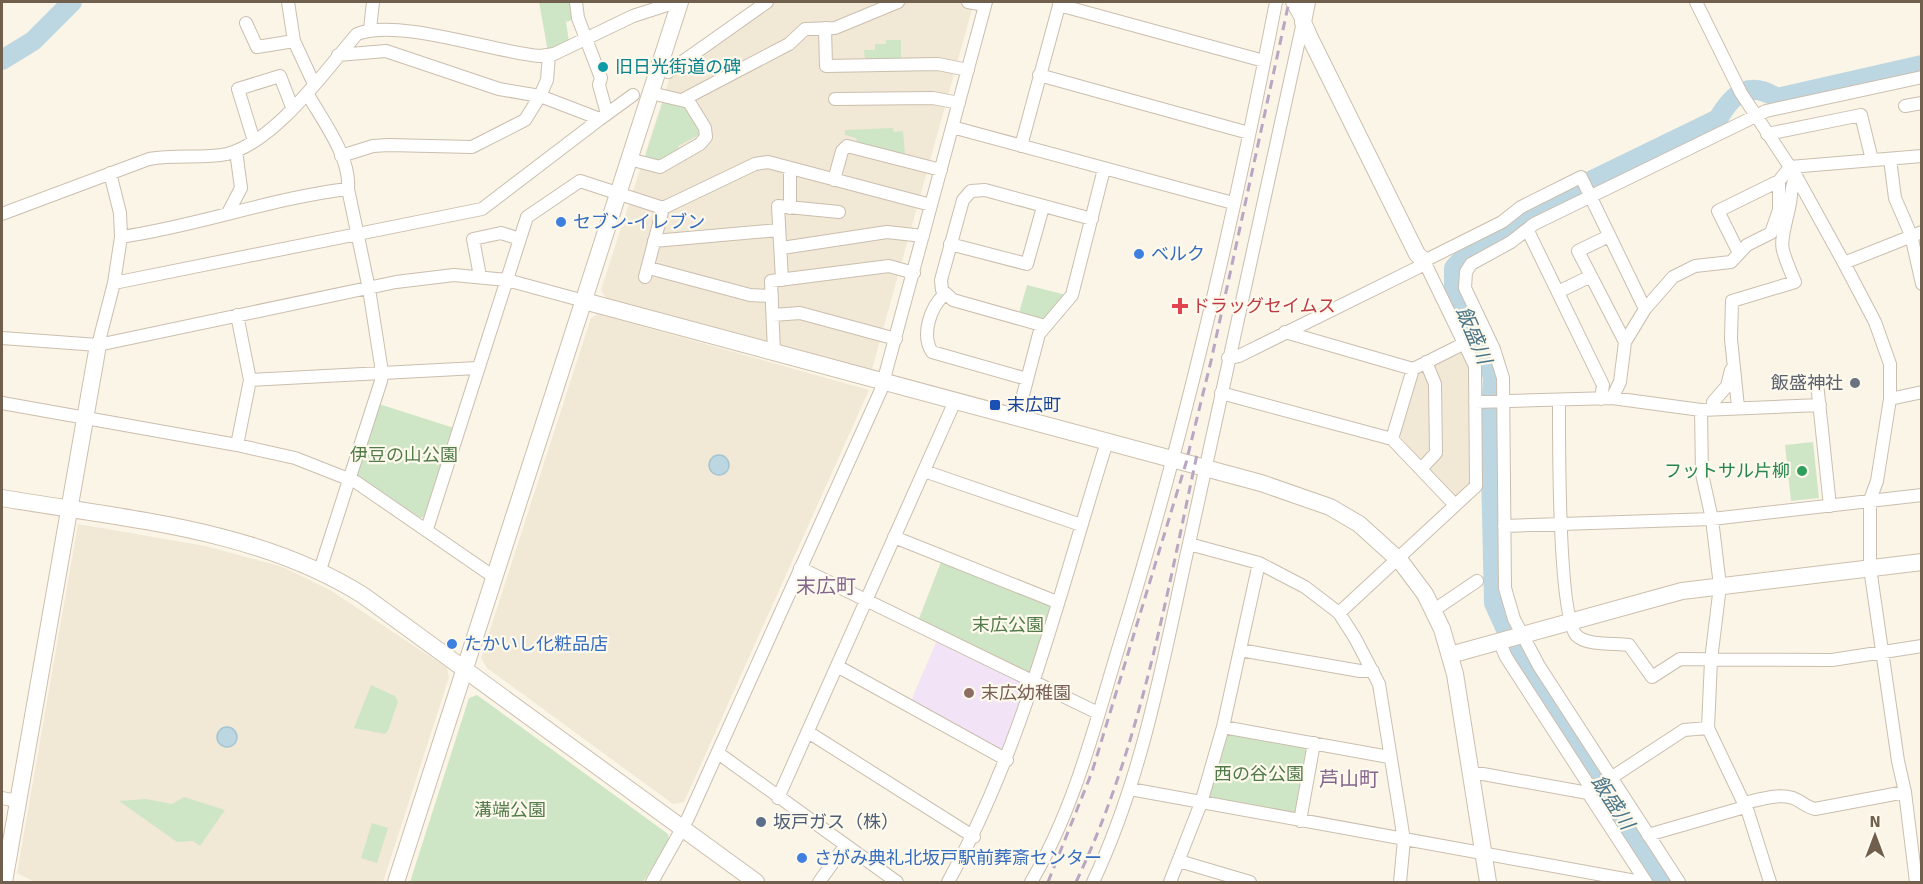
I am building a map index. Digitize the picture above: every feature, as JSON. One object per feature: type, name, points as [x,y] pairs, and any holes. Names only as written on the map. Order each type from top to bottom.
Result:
[{"type":"street","points":[[288,2],[294,41],[310,89],[349,178],[348,189],[369,289],[382,372],[320,570]]},
{"type":"street","points":[[370,29],[373,2]]},
{"type":"street","points":[[576,2],[586,39],[601,78],[599,85],[603,116]]},
{"type":"street","points":[[2,214],[110,173],[173,155],[211,156],[236,151],[254,141],[292,108],[357,33],[370,29],[432,36],[526,55],[549,55],[633,16],[678,2]]},
{"type":"street","points":[[396,882],[651,93],[678,2]]},
{"type":"street","points":[[668,72],[767,2]]},
{"type":"street","points":[[684,99],[789,44],[806,29],[836,28],[898,2]]},
{"type":"street","points":[[652,882],[683,830],[883,382],[985,3],[968,2]]},
{"type":"street","points":[[1031,882],[1065,812],[1098,713],[1175,460],[1249,133],[1275,2]]},
{"type":"street","points":[[1292,2],[1412,243],[1465,343],[1475,366],[1479,402],[1476,486],[1339,613]]},
{"type":"street","points":[[1093,882],[1130,789],[1152,710],[1307,2]]},
{"type":"street","points":[[1696,2],[1754,115],[1793,171],[1844,262],[1875,322],[1890,364],[1890,399],[1877,481],[1870,500],[1870,568],[1898,761],[1917,849],[1916,882]]},
{"type":"street","points":[[1021,146],[1060,3],[1264,61]]},
{"type":"street","points":[[246,23],[257,47],[294,41]]},
{"type":"street","points":[[825,28],[826,66],[938,64],[968,70]]},
{"type":"street","points":[[338,55],[386,51],[499,89],[540,96],[603,116]]},
{"type":"street","points":[[341,156],[373,146],[472,147],[525,120],[547,80],[549,55]]},
{"type":"street","points":[[1039,75],[1249,133]]},
{"type":"street","points":[[254,141],[238,89],[280,76],[292,108]]},
{"type":"street","points":[[1679,882],[1609,778],[1520,635],[1505,588],[1502,402],[1499,363],[1464,281],[1471,264],[1528,231],[1534,224],[1754,115],[1922,77]]},
{"type":"street","points":[[629,159],[660,167],[704,141],[705,128],[692,104],[684,99],[651,93]]},
{"type":"street","points":[[114,284],[482,209],[633,95]]},
{"type":"street","points":[[835,99],[933,98],[959,104]]},
{"type":"street","points":[[1905,106],[1922,103]]},
{"type":"street","points":[[1767,134],[1861,115],[1872,160]]},
{"type":"street","points":[[952,127],[1233,203]]},
{"type":"street","points":[[834,180],[842,151],[847,146],[941,170]]},
{"type":"street","points":[[228,213],[240,188],[236,151]]},
{"type":"street","points":[[1739,253],[1718,211],[1779,181],[1793,171],[1872,160],[1922,156]]},
{"type":"street","points":[[1890,159],[1895,198],[1916,233],[1921,282]]},
{"type":"street","points":[[427,529],[527,217],[576,182],[584,182],[663,208],[755,164],[768,162],[932,205]]},
{"type":"street","points":[[790,168],[790,208]]},
{"type":"street","points":[[1017,418],[1039,334],[1072,295],[1104,169]]},
{"type":"street","points":[[1738,407],[1733,363],[1732,302],[1795,282],[1780,249],[1783,227],[1790,207],[1793,171]]},
{"type":"street","points":[[5,881],[9,800],[70,510],[98,345],[114,284],[121,237],[120,213],[110,173]]},
{"type":"street","points":[[1228,358],[1239,356],[1503,222],[1521,207],[1581,177],[1646,309]]},
{"type":"street","points":[[1607,399],[1620,382],[1625,342],[1646,309],[1673,277],[1695,266],[1727,263],[1747,245],[1771,233],[1779,210],[1779,181]]},
{"type":"street","points":[[121,237],[172,230],[228,213],[348,189]]},
{"type":"street","points":[[1045,326],[953,300],[945,294],[941,280],[963,200],[971,190],[985,190],[1092,219]]},
{"type":"street","points":[[782,280],[778,206],[839,212]]},
{"type":"street","points":[[950,244],[1027,264],[1043,207]]},
{"type":"street","points":[[663,208],[647,272],[750,295],[772,296]]},
{"type":"street","points":[[654,241],[778,230]]},
{"type":"street","points":[[1528,231],[1603,385],[1607,399]]},
{"type":"street","points":[[782,248],[887,232],[923,236]]},
{"type":"street","points":[[480,276],[473,239],[501,233],[520,239]]},
{"type":"street","points":[[1844,262],[1916,233]]},
{"type":"street","points":[[1609,236],[1578,251],[1625,342]]},
{"type":"street","points":[[774,352],[771,281],[889,266],[914,273]]},
{"type":"street","points":[[2,338],[98,345],[432,276],[480,276],[507,280],[1301,495],[1330,507],[1359,524],[1397,558],[1434,610],[1450,655],[1472,774],[1488,882]]},
{"type":"street","points":[[1558,292],[1591,276]]},
{"type":"street","points":[[945,294],[936,303],[926,334],[932,351],[1027,379]]},
{"type":"street","points":[[773,315],[800,313],[896,339]]},
{"type":"street","points":[[237,315],[250,380],[237,445]]},
{"type":"street","points":[[1285,332],[1413,369],[1465,343]]},
{"type":"street","points":[[1421,469],[1436,453],[1435,384],[1426,362]]},
{"type":"street","points":[[1713,402],[1726,386],[1733,363]]},
{"type":"street","points":[[250,380],[477,368]]},
{"type":"street","points":[[1392,439],[1413,369]]},
{"type":"street","points":[[1817,383],[1830,506]]},
{"type":"street","points":[[1890,399],[1922,392]]},
{"type":"street","points":[[1221,393],[1392,439],[1455,505]]},
{"type":"street","points":[[1479,402],[1559,402],[1607,399],[1701,410],[1820,405]]},
{"type":"street","points":[[778,798],[955,401]]},
{"type":"street","points":[[1559,402],[1561,524],[1570,621],[1578,637],[1585,640],[1629,645],[1652,677],[1680,659],[1832,660],[1922,646]]},
{"type":"street","points":[[2,403],[237,445],[295,458],[349,480],[427,529],[494,578]]},
{"type":"street","points":[[1701,410],[1702,474],[1713,519],[1720,586],[1711,660],[1708,728],[1744,805],[1770,882]]},
{"type":"street","points":[[948,882],[974,837],[1007,760],[1107,442]]},
{"type":"street","points":[[924,471],[1081,525]]},
{"type":"street","points":[[1504,526],[1713,519],[1922,495]]},
{"type":"street","points":[[2,498],[230,538],[269,549],[320,570],[364,596],[756,882]]},
{"type":"street","points":[[894,537],[1057,602]]},
{"type":"street","points":[[1189,544],[1259,563],[1305,587],[1339,613],[1379,684],[1389,758],[1404,840],[1400,882]]},
{"type":"street","points":[[1450,655],[1682,591],[1922,562]]},
{"type":"street","points":[[1170,882],[1201,803],[1223,727],[1259,563]]},
{"type":"street","points":[[800,568],[1098,713]]},
{"type":"street","points":[[1434,610],[1477,581]]},
{"type":"street","points":[[1500,641],[1506,657],[1591,790],[1646,882]]},
{"type":"street","points":[[1240,650],[1360,671],[1373,671]]},
{"type":"street","points":[[837,666],[1007,760]]},
{"type":"street","points":[[1223,727],[1389,758]]},
{"type":"street","points":[[1472,774],[1591,790],[1684,730],[1708,728]]},
{"type":"street","points":[[808,732],[974,837]]},
{"type":"street","points":[[1300,821],[1314,743]]},
{"type":"street","points":[[718,753],[897,882]]},
{"type":"street","points":[[1130,789],[1404,840],[1578,877],[1641,882]]},
{"type":"street","points":[[1648,836],[1744,805],[1782,796],[1795,798],[1807,808],[1815,809],[1905,792]]},
{"type":"street","points":[[819,882],[845,846]]},
{"type":"street","points":[[1179,861],[1250,882]]},
{"type":"shaded area","points":[[771,2],[974,2],[872,369],[606,298],[601,290],[670,77]]},
{"type":"shaded area","points":[[598,314],[869,390],[684,802],[673,804],[487,668],[481,658],[591,318]]},
{"type":"shaded area","points":[[1459,351],[1463,352],[1471,368],[1472,485],[1453,499],[1399,435],[1416,374]]},
{"type":"shaded area","points":[[78,524],[205,546],[283,567],[330,590],[447,668],[449,677],[383,882],[35,882],[17,873]]},
{"type":"shaded area","name":"末広幼稚園","points":[[937,640],[1024,682],[1026,686],[1005,749],[1000,750],[911,701]]},
{"type":"green space","points":[[539,2],[572,2],[575,19],[566,22],[569,42],[548,52]]},
{"type":"green space","points":[[886,40],[901,40],[901,60],[865,60],[864,50],[875,50],[875,44],[886,44]]},
{"type":"green space","points":[[663,101],[674,105],[685,103],[701,129],[699,135],[678,146],[680,151],[661,161],[644,160]]},
{"type":"green space","points":[[893,128],[894,132],[903,131],[905,157],[857,144],[856,138],[845,135],[845,130]]},
{"type":"green space","points":[[1027,285],[1066,295],[1043,320],[1019,313]]},
{"type":"green space","name":"伊豆の山公園","points":[[379,404],[454,428],[425,516],[421,518],[359,479],[356,473]]},
{"type":"green space","name":"フットサル片柳","points":[[1813,442],[1819,498],[1791,501],[1785,445]]},
{"type":"green space","name":"末広公園","points":[[941,562],[1048,603],[1050,608],[1031,671],[1028,673],[918,621]]},
{"type":"green space","points":[[371,685],[395,696],[398,701],[385,734],[354,728]]},
{"type":"green space","name":"溝端公園","points":[[477,695],[668,834],[669,840],[643,882],[410,882],[469,698]]},
{"type":"green space","name":"西の谷公園","points":[[1229,734],[1308,748],[1295,816],[1211,800],[1208,796],[1225,736]]},
{"type":"green space","points":[[184,797],[225,810],[200,846],[193,841],[177,842],[119,801],[146,799],[172,804]]},
{"type":"green space","points":[[372,823],[388,828],[377,863],[361,858]]},
{"type":"water","points":[[719,455],[726,458],[729,465],[726,472],[719,475],[712,472],[709,465],[712,458]]},
{"type":"water","points":[[227,727],[234,730],[237,737],[234,744],[227,747],[220,744],[217,737],[220,730]]},
{"type":"waterway","points":[[2,60],[33,41],[72,2]]},
{"type":"waterway","name":"飯盛川","points":[[1665,882],[1515,650],[1494,603],[1490,428],[1493,378],[1488,361],[1454,286],[1454,268],[1473,248],[1502,235],[1537,207],[1718,119],[1730,102],[1743,92],[1758,90],[1777,98],[1922,65]]},
{"type":"railway","points":[[1048,882],[1092,772],[1186,463],[1211,361],[1289,2]]},
{"type":"railway","points":[[1076,882],[1099,830],[1135,724],[1162,615],[1198,450]]},
{"type":"place","name":"旧日光街道の碑","points":[[603,67]]},
{"type":"place","name":"セブン-イレブン","points":[[561,222]]},
{"type":"place","name":"ベルク","points":[[1139,254]]},
{"type":"place","name":"ドラッグセイムス","points":[[1180,306]]},
{"type":"place","name":"飯盛神社","points":[[1855,383]]},
{"type":"place","name":"末広町","points":[[995,405]]},
{"type":"place","name":"フットサル片柳","points":[[1802,471]]},
{"type":"place","name":"たかいし化粧品店","points":[[452,644]]},
{"type":"place","name":"末広幼稚園","points":[[969,693]]},
{"type":"place","name":"坂戸ガス（株）","points":[[761,822]]},
{"type":"place","name":"さがみ典礼北坂戸駅前葬斎センター","points":[[802,858]]},
{"type":"district","name":"末広町","points":[[826,586]]},
{"type":"district","name":"芦山町","points":[[1349,779]]}]
